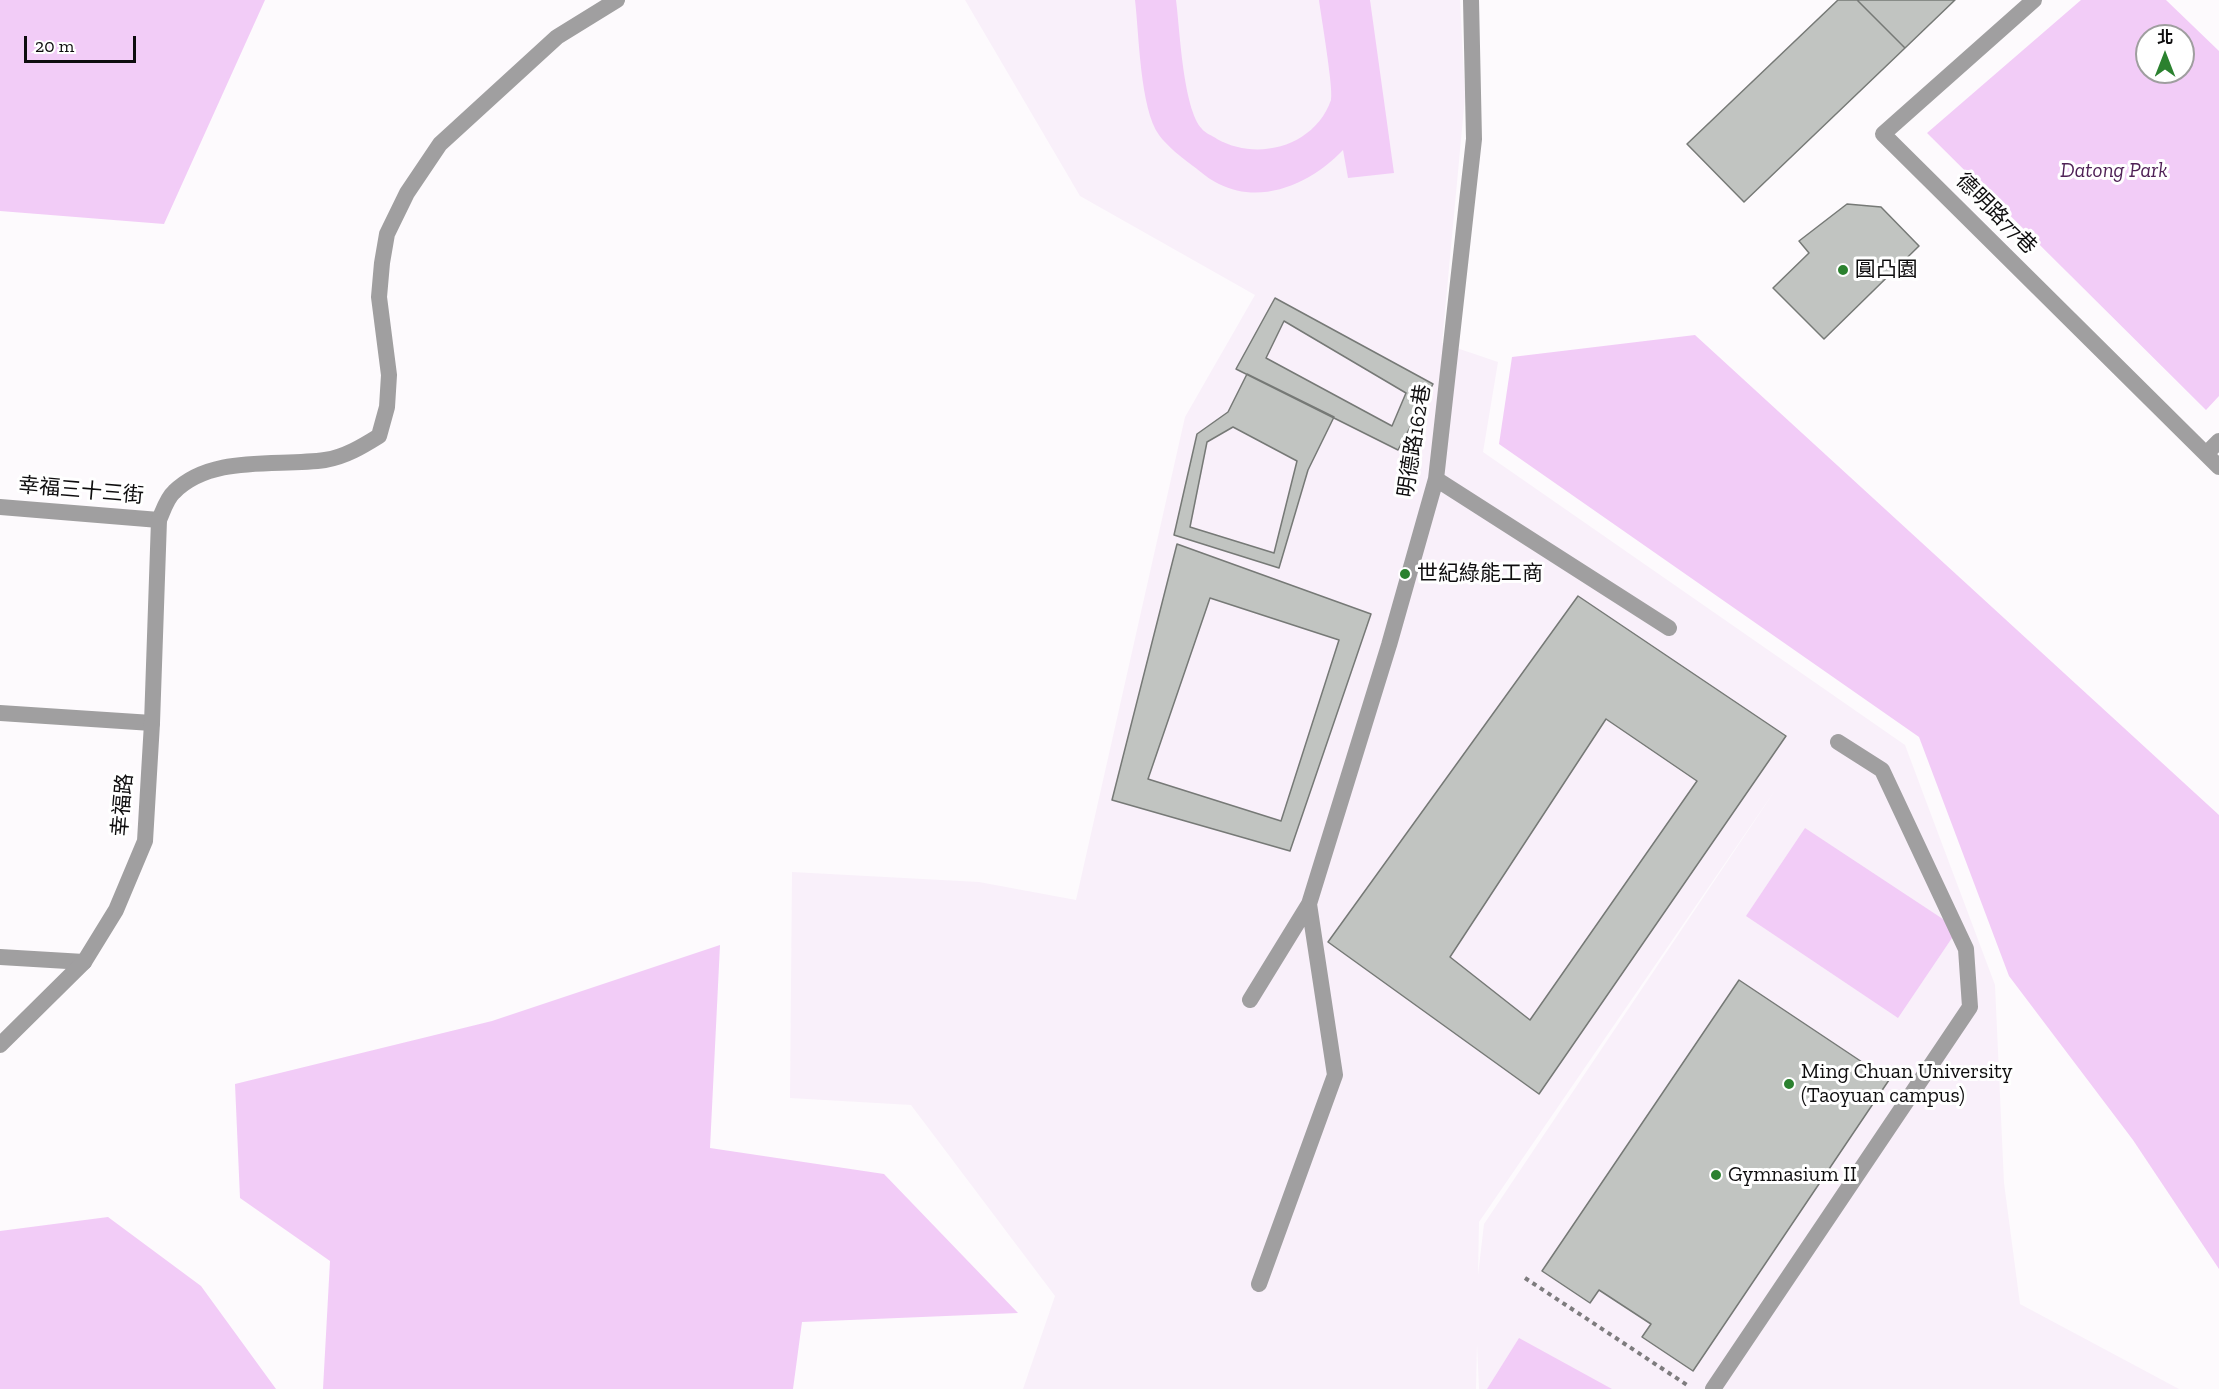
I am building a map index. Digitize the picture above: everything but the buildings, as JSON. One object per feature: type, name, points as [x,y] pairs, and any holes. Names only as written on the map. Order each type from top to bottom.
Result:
[{"type":"street","points":[[159,520],[172,493],[191,477],[224,467],[327,460],[356,450],[380,435],[387,407],[389,375],[380,297],[382,263],[387,234],[407,193],[440,144],[456,129],[557,37],[617,0]]},
{"type":"street","name":"明德路162巷","points":[[1250,1000],[1310,904],[1389,645],[1436,479],[1474,139],[1471,0]]},
{"type":"street","name":"德明路77巷","points":[[2034,0],[1883,134],[2219,467]]},
{"type":"street","points":[[2206,454],[2219,441]]},
{"type":"street","points":[[1436,479],[1669,628]]},
{"type":"street","name":"幸福三十三街","points":[[0,507],[159,520]]},
{"type":"street","name":"幸福路","points":[[0,1046],[84,962],[116,910],[145,841],[152,723],[159,520]]},
{"type":"street","points":[[0,712],[152,723]]},
{"type":"street","points":[[1713,1389],[1970,1007],[1966,950],[1882,770],[1838,742]]},
{"type":"street","points":[[1259,1284],[1335,1075],[1310,904]]},
{"type":"street","points":[[0,957],[84,962]]},
{"type":"path","points":[[1525,1278],[1693,1389]]},
{"type":"shaded area","name":"世紀綠能工商","points":[[965,0],[1460,0],[1465,97],[1442,343],[1498,362],[1483,452],[1905,745],[1995,985],[2004,1183],[2020,1304],[2179,1389],[1479,1389],[1477,1344],[1476,1389],[1023,1389],[1055,1296],[911,1105],[790,1098],[792,872],[979,882],[1076,900],[1185,417],[1255,295],[1080,196]],"holes":[[[1778,786],[1484,1224],[1478,1275],[1479,1222]]]},
{"type":"green space","points":[[0,0],[265,0],[164,224],[0,211]]},
{"type":"green space","points":[[1135,0],[1176,0],[1186,87],[1190,104],[1203,130],[1233,146],[1267,149],[1299,139],[1323,116],[1331,100],[1329,68],[1319,0],[1370,0],[1394,173],[1348,178],[1343,150],[1331,162],[1302,181],[1270,191],[1236,190],[1209,178],[1170,148],[1153,123],[1144,90]]},
{"type":"green space","name":"Datong Park","points":[[2081,0],[2166,0],[2191,24],[2135,24],[2135,84],[2195,84],[2195,28],[2219,51],[2219,396],[2206,410],[1927,133]]},
{"type":"green space","points":[[1695,335],[2219,815],[2219,1269],[2133,1140],[2009,976],[1919,737],[1499,444],[1512,357]]},
{"type":"green space","points":[[1805,828],[1958,929],[1898,1018],[1746,916]]},
{"type":"green space","points":[[720,945],[710,1148],[884,1174],[1018,1313],[802,1322],[793,1389],[323,1389],[330,1261],[240,1198],[235,1084],[492,1021]]},
{"type":"green space","points":[[108,1217],[201,1286],[276,1389],[0,1389],[0,1231]]},
{"type":"green space","points":[[1519,1338],[1612,1389],[1487,1389]]},
{"type":"place","name":"圓凸園","points":[[1843,270]]},
{"type":"place","name":"世紀綠能工商","points":[[1405,574]]},
{"type":"place","name":"Ming Chuan University (Taoyuan campus)","points":[[1789,1084]]},
{"type":"place","name":"Gymnasium II","points":[[1716,1175]]}]
